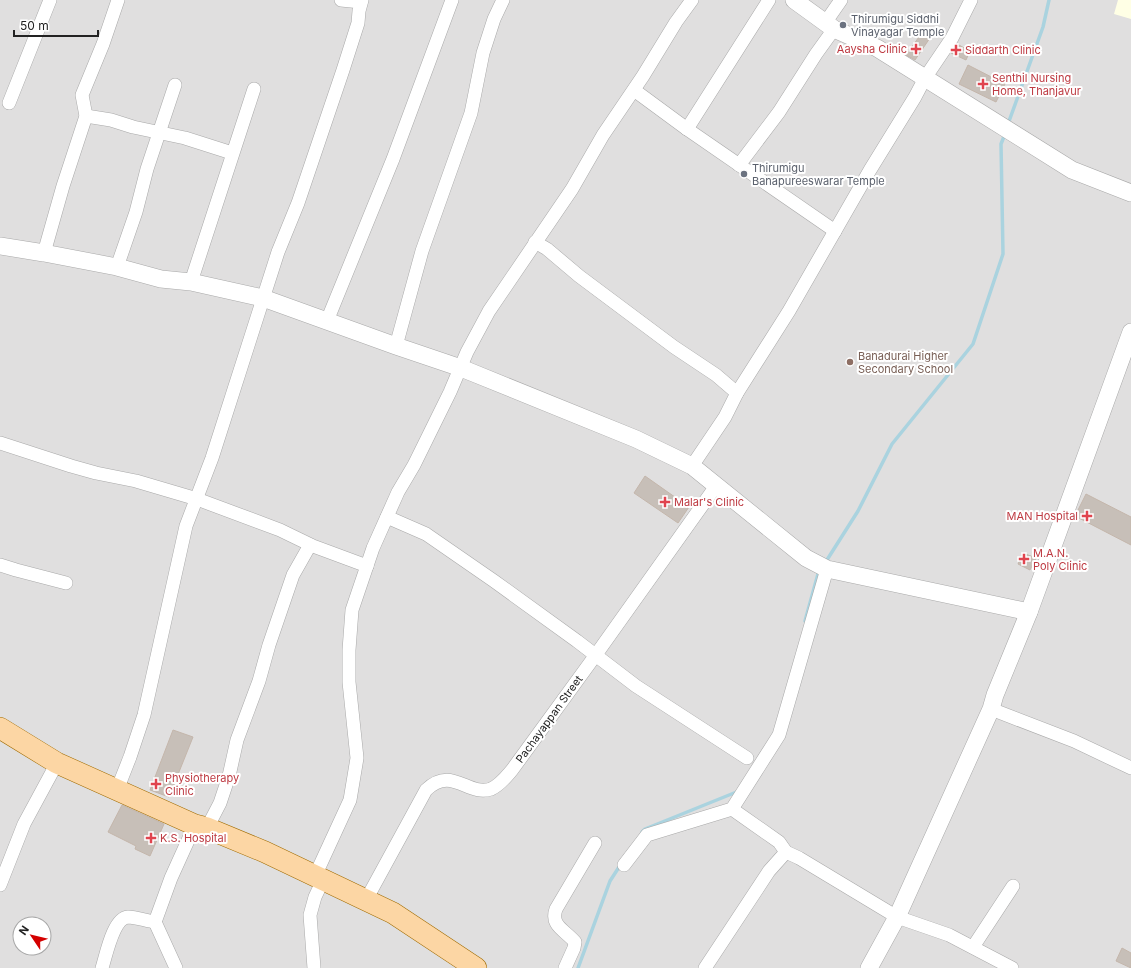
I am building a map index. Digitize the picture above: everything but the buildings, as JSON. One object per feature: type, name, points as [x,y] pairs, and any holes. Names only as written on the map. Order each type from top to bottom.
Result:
[{"type":"main road","points":[[0,728],[57,763],[201,827],[265,852],[366,900],[393,914],[476,968]]},
{"type":"street","points":[[9,103],[50,0]]},
{"type":"street","points":[[44,253],[62,186],[85,112],[82,95],[103,44],[118,0]]},
{"type":"street","points":[[117,790],[144,715],[186,526],[230,406],[278,252],[298,203],[343,70],[360,9],[341,0]]},
{"type":"street","points":[[326,321],[393,159],[452,0]]},
{"type":"street","points":[[396,346],[422,251],[471,113],[483,53],[494,19],[503,0]]},
{"type":"street","points":[[314,968],[310,915],[319,878],[350,800],[357,758],[349,682],[349,650],[352,610],[373,548],[398,492],[414,465],[461,368],[467,352],[489,311],[572,189],[603,136],[634,90],[676,22],[692,0]]},
{"type":"street","points":[[687,129],[769,0]]},
{"type":"street","points":[[794,0],[830,26],[877,48],[1072,170],[1131,193]]},
{"type":"street","points":[[739,165],[779,112],[816,54],[841,0]]},
{"type":"street","points":[[692,466],[725,417],[737,393],[789,311],[870,170],[925,78],[952,38],[971,0]]},
{"type":"street","points":[[117,267],[136,212],[158,133],[175,85]]},
{"type":"street","points":[[191,282],[254,89]]},
{"type":"street","points":[[634,90],[687,129],[835,231]]},
{"type":"street","points":[[85,112],[158,133],[186,138],[232,153]]},
{"type":"street","points":[[535,242],[547,249],[579,276],[674,347],[716,375],[737,393]]},
{"type":"street","points":[[0,246],[117,267],[161,279],[191,282],[263,298],[461,368],[636,439],[692,466],[806,558],[827,569],[1029,612]]},
{"type":"street","points":[[869,968],[897,917],[991,709],[995,695],[1029,612],[1131,332]]},
{"type":"street","points":[[0,443],[71,466],[136,481],[197,499],[280,530],[310,545],[367,566]]},
{"type":"street","name":"Pachayappan Street","points":[[366,900],[426,790],[433,783],[443,780],[453,781],[480,790],[490,789],[501,783],[512,770],[716,486]]},
{"type":"street","points":[[387,517],[426,534],[577,641],[636,686],[747,758]]},
{"type":"street","points":[[176,968],[155,922],[171,878],[201,827],[220,802],[229,776],[237,740],[259,681],[269,645],[293,575],[310,545]]},
{"type":"street","points":[[0,565],[66,583]]},
{"type":"street","points":[[624,865],[647,835],[732,809],[779,735],[827,569]]},
{"type":"street","points":[[991,709],[1074,741],[1131,768]]},
{"type":"street","points":[[1,878],[24,824],[57,763]]},
{"type":"street","points":[[732,809],[779,842],[786,852],[799,858],[897,917],[949,935],[1012,968]]},
{"type":"street","points":[[565,968],[574,948],[575,942],[555,923],[554,916],[556,909],[595,843]]},
{"type":"street","points":[[705,968],[769,871],[786,852]]},
{"type":"street","points":[[973,947],[1013,886]]},
{"type":"street","points":[[102,968],[116,926],[122,919],[127,917],[155,922]]},
{"type":"shaded area","points":[[0,0],[1131,0],[1131,968],[0,968]]},
{"type":"shaded area","points":[[1118,0],[1131,0],[1131,19],[1114,14]]},
{"type":"waterway","points":[[1008,124],[1043,27],[1049,0]]},
{"type":"waterway","points":[[825,563],[858,511],[892,444],[973,344],[1003,254],[1001,144],[1005,134]]},
{"type":"waterway","points":[[805,621],[818,574],[821,570]]},
{"type":"waterway","points":[[642,832],[645,829],[739,791]]},
{"type":"waterway","points":[[578,968],[610,881],[621,864]]},
{"type":"place","name":"Thirumigu Siddhi Vinayagar Temple","points":[[843,25]]},
{"type":"place","name":"Aaysha Clinic","points":[[916,49]]},
{"type":"place","name":"Siddarth Clinic","points":[[956,50]]},
{"type":"place","name":"Senthil Nursing Home, Thanjavur","points":[[983,84]]},
{"type":"place","name":"Thirumigu Banapureeswarar Temple","points":[[744,174]]},
{"type":"place","name":"Banadurai Higher Secondary School","points":[[850,362]]},
{"type":"place","name":"Malar's Clinic","points":[[665,502]]},
{"type":"place","name":"MAN Hospital","points":[[1087,516]]},
{"type":"place","name":"M.A.N. Poly Clinic","points":[[1024,559]]},
{"type":"place","name":"Physiotherapy Clinic","points":[[156,784]]},
{"type":"place","name":"K.S. Hospital","points":[[151,838]]}]
